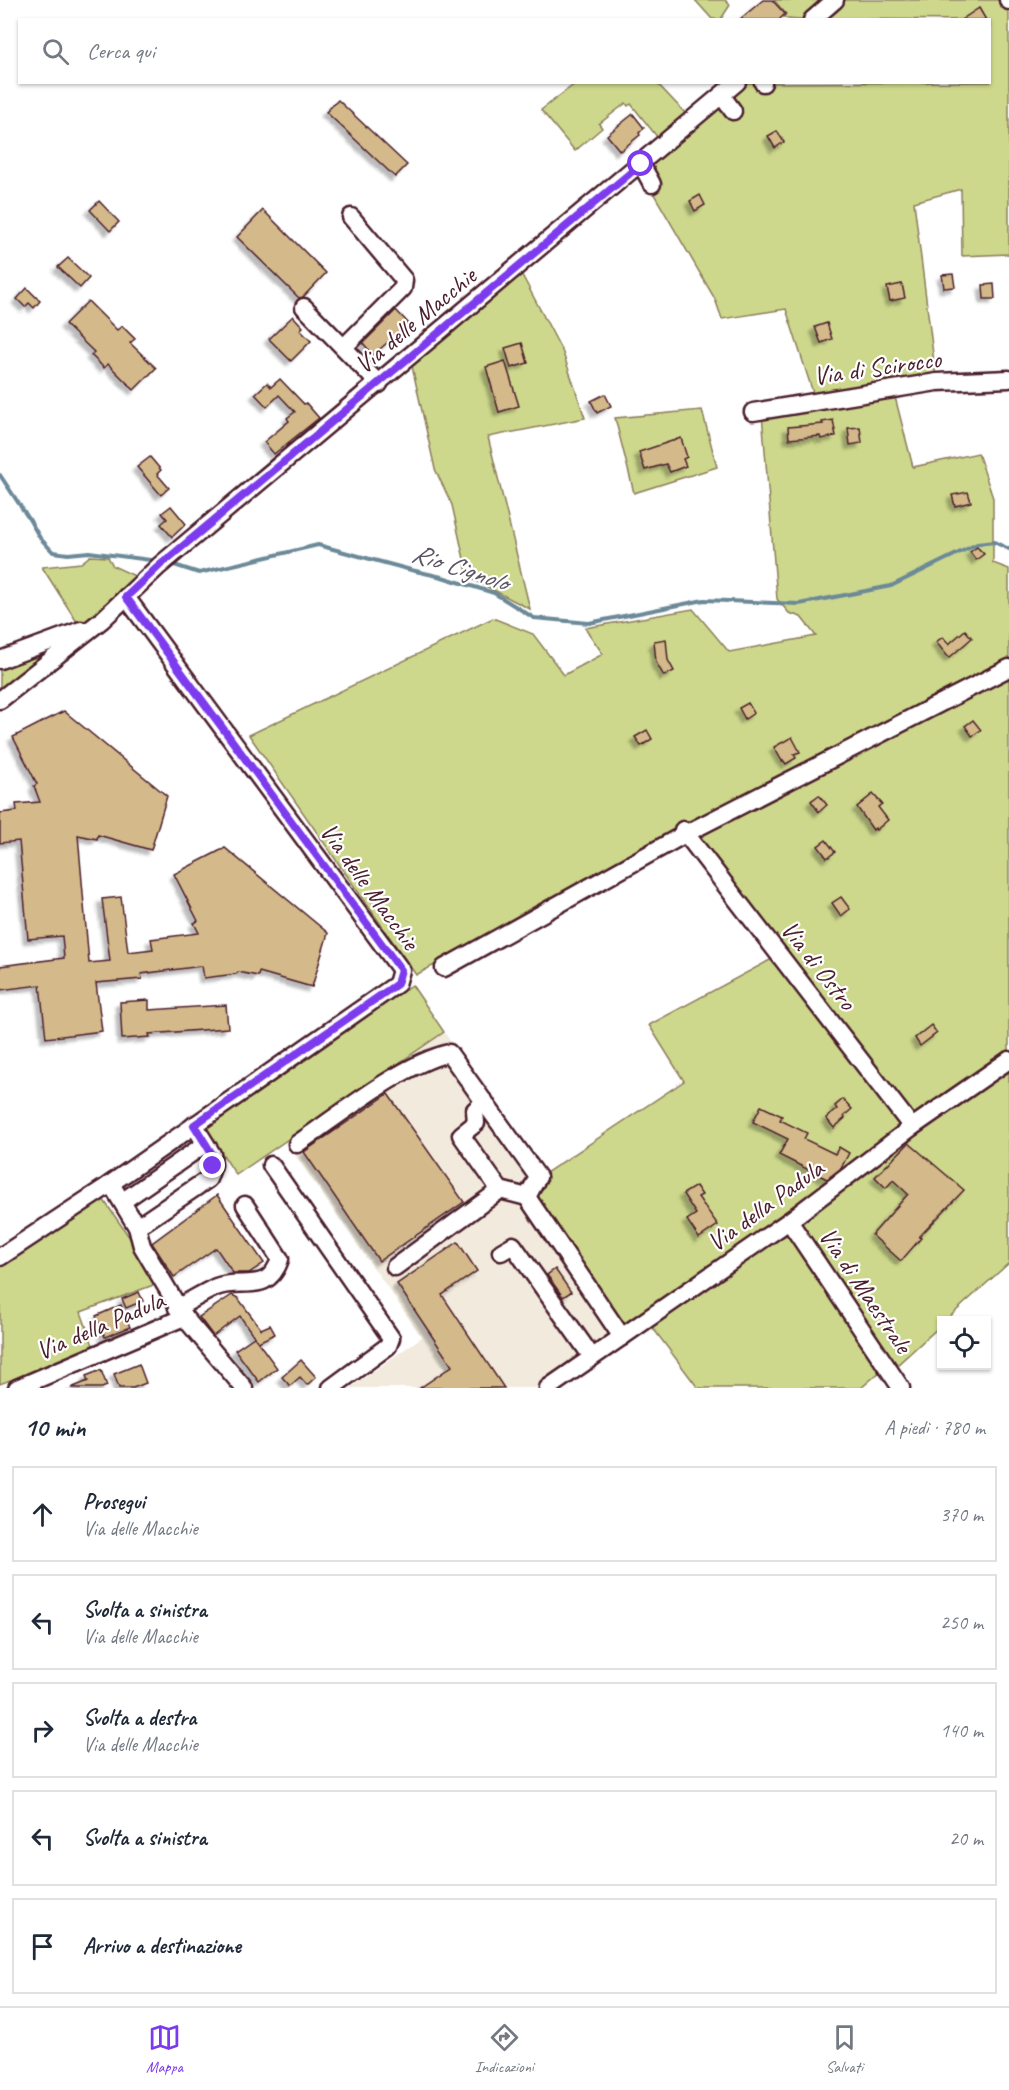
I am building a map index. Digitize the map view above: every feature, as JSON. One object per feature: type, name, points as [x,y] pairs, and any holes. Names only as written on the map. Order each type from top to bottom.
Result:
[{"type":"street","points":[[814,18],[835,0]]},
{"type":"street","name":"Via delle Macchie","points":[[0,700],[95,625],[159,566],[735,84]]},
{"type":"street","points":[[722,96],[734,111]]},
{"type":"street","points":[[641,164],[651,184]]},
{"type":"street","points":[[344,347],[403,288],[404,280],[351,217]]},
{"type":"street","points":[[304,307],[379,384]]},
{"type":"street","name":"Via di Scirocco","points":[[753,412],[937,382],[1009,379]]},
{"type":"street","name":"Via delle Macchie","points":[[0,1257],[111,1184],[397,984],[401,970],[126,597]]},
{"type":"street","name":"Via delle Macchie","points":[[0,660],[95,625]]},
{"type":"street","points":[[444,968],[684,832],[1009,668]]},
{"type":"street","name":"Via di Ostro","points":[[684,832],[912,1127]]},
{"type":"street","points":[[297,1144],[384,1084],[431,1057],[449,1053],[538,1177],[527,1197]]},
{"type":"street","name":"Via della Padula","points":[[548,1388],[789,1221],[912,1127],[1009,1060]]},
{"type":"street","points":[[485,1102],[475,1110],[476,1123],[461,1134],[500,1190],[527,1197],[622,1337]]},
{"type":"street","points":[[137,1227],[208,1179],[213,1166],[212,1154],[194,1125]]},
{"type":"street","points":[[123,1201],[205,1144]]},
{"type":"street","points":[[271,1165],[391,1338],[388,1346],[331,1388]]},
{"type":"street","points":[[111,1184],[123,1201],[137,1227],[142,1246],[181,1313],[218,1286],[257,1284],[276,1270],[280,1258],[245,1205]]},
{"type":"street","points":[[395,1267],[500,1190]]},
{"type":"street","name":"Via di Maestrale","points":[[789,1221],[901,1388]]},
{"type":"street","points":[[501,1252],[513,1245],[592,1357]]},
{"type":"street","name":"Via della Padula","points":[[17,1388],[181,1313],[244,1388]]},
{"type":"shaded area","points":[[444,1032],[548,1181],[526,1197],[618,1332],[536,1388],[350,1388],[422,1337],[286,1142]]},
{"type":"green space","points":[[695,0],[725,0],[730,5],[722,18],[711,18]]},
{"type":"green space","points":[[774,0],[823,0],[802,18],[786,18],[786,14]]},
{"type":"green space","points":[[843,0],[1003,0],[1009,13],[1009,254],[962,256],[961,189],[914,202],[936,378],[814,396],[786,309],[722,319],[715,299],[641,172],[746,84],[991,84],[991,18],[821,18]]},
{"type":"green space","points":[[575,84],[658,84],[686,114],[658,138],[631,104],[628,106],[626,103],[599,124],[602,128],[575,151],[541,110]]},
{"type":"green space","points":[[521,273],[563,353],[585,418],[488,437],[530,609],[468,577],[452,505],[435,469],[411,362]]},
{"type":"green space","points":[[895,397],[913,467],[978,453],[993,498],[993,563],[1009,569],[1009,1263],[950,1316],[937,1316],[937,1329],[897,1365],[790,1211],[618,1332],[525,1197],[548,1181],[543,1175],[684,1081],[649,1025],[772,959],[675,834],[416,975],[249,735],[493,618],[533,634],[564,675],[603,654],[585,628],[693,609],[729,652],[816,636],[801,617],[789,613],[777,599],[762,414]]},
{"type":"green space","points":[[702,410],[717,467],[634,493],[615,418]]},
{"type":"green space","points":[[90,556],[108,557],[113,566],[137,577],[85,623],[77,622],[42,567],[81,563]]},
{"type":"green space","points":[[61,641],[0,689],[0,665]]},
{"type":"green space","points":[[412,985],[444,1032],[236,1175],[206,1129]]},
{"type":"green space","points":[[103,1199],[134,1244],[156,1284],[81,1312],[94,1348],[0,1384],[0,1266]]},
{"type":"green space","points":[[783,1233],[791,1235],[882,1370],[861,1388],[698,1388],[652,1327]]},
{"type":"building","points":[[763,0],[772,0],[785,14],[781,18],[741,18]]},
{"type":"building","points":[[979,8],[985,18],[964,18]]},
{"type":"building","points":[[338,100],[407,165],[395,177],[326,112]]},
{"type":"building","points":[[633,114],[644,128],[639,133],[640,135],[620,151],[607,135]]},
{"type":"building","points":[[777,131],[784,142],[775,148],[768,136]]},
{"type":"building","points":[[700,195],[705,205],[695,211],[690,201]]},
{"type":"building","points":[[99,201],[119,222],[110,231],[90,210]]},
{"type":"building","points":[[263,210],[326,273],[303,297],[299,298],[237,237]]},
{"type":"building","points":[[68,258],[89,278],[80,288],[58,267]]},
{"type":"building","points":[[953,274],[955,287],[944,288],[942,275]]},
{"type":"building","points":[[902,284],[905,298],[890,301],[887,287]]},
{"type":"building","points":[[994,284],[995,299],[984,299],[983,285]]},
{"type":"building","points":[[27,288],[40,301],[34,308],[29,303],[25,307],[17,299]]},
{"type":"building","points":[[88,301],[117,330],[122,326],[135,339],[130,343],[156,368],[134,390],[108,364],[104,368],[91,355],[94,352],[65,324]]},
{"type":"building","points":[[396,310],[409,324],[373,355],[363,343]]},
{"type":"building","points":[[293,316],[303,327],[300,330],[311,341],[291,361],[269,339]]},
{"type":"building","points":[[827,323],[832,339],[821,343],[815,327]]},
{"type":"building","points":[[522,343],[528,363],[511,368],[505,348]]},
{"type":"building","points":[[505,361],[519,406],[499,412],[486,367]]},
{"type":"building","points":[[280,379],[319,418],[274,454],[264,442],[289,421],[287,418],[295,412],[279,395],[267,407],[255,394],[267,383],[271,387]]},
{"type":"building","points":[[605,394],[611,406],[597,413],[591,401]]},
{"type":"building","points":[[833,420],[836,436],[821,439],[820,436],[789,439],[788,427],[823,424],[822,422]]},
{"type":"building","points":[[860,427],[862,443],[850,445],[848,428]]},
{"type":"building","points":[[681,438],[687,457],[683,459],[686,466],[670,472],[666,464],[645,470],[639,452]]},
{"type":"building","points":[[150,457],[161,470],[157,474],[169,488],[161,495],[137,467]]},
{"type":"building","points":[[968,492],[971,502],[955,506],[952,495]]},
{"type":"building","points":[[171,506],[186,524],[172,537],[161,524],[167,519],[162,513]]},
{"type":"building","points":[[977,547],[984,554],[976,560],[970,552]]},
{"type":"building","points":[[965,630],[972,638],[949,658],[936,642],[943,637],[949,644]]},
{"type":"building","points":[[666,639],[668,660],[674,671],[664,676],[656,662],[654,641]]},
{"type":"building","points":[[748,703],[754,713],[745,719],[739,708]]},
{"type":"building","points":[[64,711],[167,796],[151,850],[98,835],[97,839],[78,835],[89,963],[110,961],[102,899],[121,897],[128,952],[153,949],[151,939],[199,933],[194,923],[198,921],[174,874],[225,848],[328,933],[312,987],[259,972],[258,976],[238,972],[204,978],[202,966],[141,974],[142,979],[96,983],[102,1031],[46,1038],[40,985],[0,990],[0,966],[64,958],[62,936],[28,939],[19,841],[0,843],[0,813],[17,811],[16,804],[40,802],[34,786],[37,784],[13,737]]},
{"type":"building","points":[[973,720],[981,730],[972,736],[965,726]]},
{"type":"building","points":[[647,730],[652,739],[641,746],[635,737]]},
{"type":"building","points":[[792,737],[800,752],[794,754],[796,758],[786,764],[774,747]]},
{"type":"building","points":[[873,794],[882,804],[878,807],[888,820],[876,830],[875,828],[873,830],[857,807]]},
{"type":"building","points":[[819,795],[827,805],[819,812],[811,801]]},
{"type":"building","points":[[826,840],[835,852],[827,858],[818,846]]},
{"type":"building","points":[[841,897],[850,909],[841,916],[832,903]]},
{"type":"building","points":[[149,1000],[149,1010],[226,1005],[228,1028],[149,1034],[150,1037],[122,1039],[120,1002]]},
{"type":"building","points":[[931,1025],[937,1033],[920,1046],[915,1038]]},
{"type":"building","points":[[388,1094],[464,1202],[379,1261],[304,1152]]},
{"type":"building","points":[[843,1099],[852,1109],[834,1128],[826,1118],[837,1109],[835,1106]]},
{"type":"building","points":[[761,1106],[782,1116],[780,1120],[807,1133],[804,1139],[835,1154],[839,1147],[849,1153],[841,1168],[827,1179],[779,1155],[788,1139],[753,1122]]},
{"type":"building","points":[[909,1143],[964,1190],[919,1237],[921,1238],[901,1261],[872,1235],[908,1194],[893,1180],[886,1188],[875,1177]]},
{"type":"building","points":[[696,1186],[702,1195],[698,1197],[718,1225],[699,1238],[687,1220],[696,1214],[683,1194]]},
{"type":"building","points":[[217,1195],[264,1263],[249,1273],[233,1273],[216,1248],[174,1277],[152,1243]]},
{"type":"building","points":[[458,1242],[477,1271],[442,1295],[504,1388],[420,1388],[452,1366],[397,1284]]},
{"type":"building","points":[[555,1269],[571,1292],[563,1297],[547,1275]]},
{"type":"building","points":[[139,1292],[143,1301],[126,1308],[122,1299]]},
{"type":"building","points":[[232,1295],[238,1298],[261,1329],[270,1325],[275,1334],[258,1342],[240,1316],[213,1336],[199,1317]]},
{"type":"building","points":[[121,1305],[130,1327],[105,1337],[96,1316]]},
{"type":"building","points":[[254,1337],[277,1368],[259,1382],[235,1350]]},
{"type":"building","points":[[301,1360],[316,1377],[307,1385],[300,1377],[290,1386],[282,1377]]},
{"type":"building","points":[[139,1364],[146,1383],[133,1388],[119,1388],[114,1374]]},
{"type":"building","points":[[101,1370],[107,1386],[71,1388],[88,1381],[86,1376]]},
{"type":"waterway","name":"Rio Cignolo","points":[[0,475],[40,538],[53,552],[68,554],[89,552],[158,561]]},
{"type":"waterway","name":"Rio Cignolo","points":[[168,563],[199,573],[318,545],[494,593],[534,618],[589,623],[704,600],[799,604],[891,586],[977,544],[994,542],[1009,549]]},
{"type":"route","points":[[213,1166],[212,1154],[194,1125],[397,984],[401,970],[126,597],[159,566],[641,164]]}]
